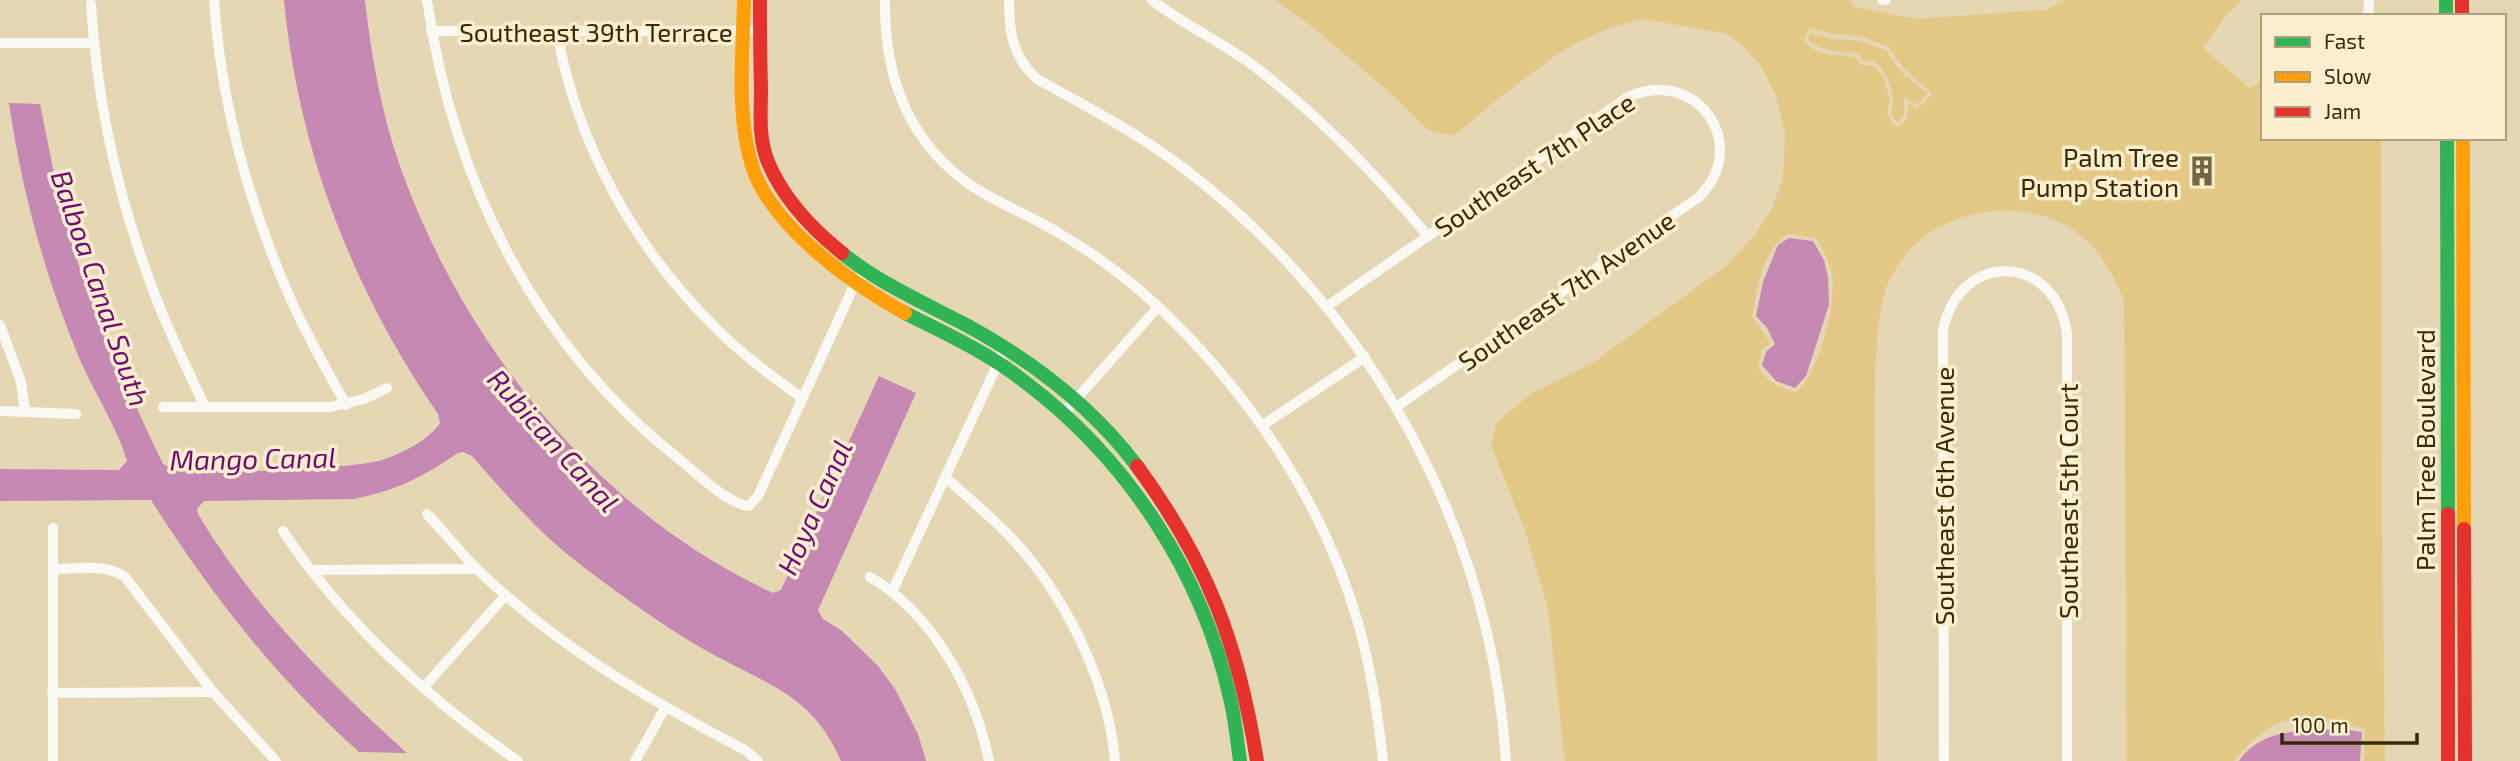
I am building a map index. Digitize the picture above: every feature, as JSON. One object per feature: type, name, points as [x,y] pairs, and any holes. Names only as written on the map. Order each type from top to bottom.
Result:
[{"type":"main road","points":[[744,0],[744,128],[753,170],[769,200],[817,251],[857,283],[892,306],[998,362],[1033,386],[1064,413],[1128,482],[1150,512],[1186,573],[1211,631],[1234,718],[1240,761]]},
{"type":"main road","points":[[760,0],[760,125],[763,149],[770,169],[785,195],[813,226],[865,270],[1005,348],[1075,400],[1114,439],[1178,524],[1209,583],[1225,620],[1241,672],[1257,761]]},
{"type":"main road","name":"Palm Tree Boulevard","points":[[2447,140],[2448,761]]},
{"type":"main road","name":"Palm Tree Boulevard","points":[[2463,140],[2465,761]]},
{"type":"street","points":[[214,0],[224,87],[247,182],[291,302],[346,405]]},
{"type":"street","points":[[427,0],[431,31],[451,119],[471,176],[502,246],[556,331],[598,383],[653,438],[710,484],[741,504],[749,506],[758,496],[802,398],[865,270]]},
{"type":"street","points":[[885,0],[886,36],[894,82],[910,118],[940,158],[980,190],[1046,225],[1095,256],[1158,307],[1215,365],[1263,425],[1311,506],[1347,588],[1368,663],[1383,761]]},
{"type":"street","points":[[1009,0],[1010,33],[1019,59],[1027,70],[1037,79],[1123,128],[1184,168],[1256,229],[1289,263],[1365,357],[1396,407],[1430,471],[1470,569],[1492,654],[1506,761]]},
{"type":"street","points":[[1152,0],[1235,52],[1286,91],[1357,156],[1428,236]]},
{"type":"street","points":[[91,4],[93,43],[106,122],[123,197],[155,296],[205,407]]},
{"type":"street","name":"Southeast 39th Terrace","points":[[431,31],[760,31]]},
{"type":"street","points":[[557,32],[565,70],[589,139],[633,226],[659,265],[718,331],[768,374],[802,398]]},
{"type":"street","points":[[0,43],[93,43]]},
{"type":"street","name":"Southeast 7th Place","points":[[1326,307],[1628,97],[1640,92],[1667,90],[1680,93],[1700,104],[1714,124],[1720,159]]},
{"type":"street","name":"Southeast 7th Avenue","points":[[1396,407],[1699,197],[1713,181],[1720,159]]},
{"type":"street","name":"Southeast 6th Avenue","points":[[1944,761],[1943,330],[1952,303],[1969,282],[1996,271],[2010,271]]},
{"type":"street","name":"Southeast 5th Court","points":[[2010,271],[2023,274],[2046,287],[2063,314],[2067,334],[2067,761]]},
{"type":"street","points":[[1064,413],[1158,307]]},
{"type":"street","points":[[0,325],[21,382],[24,412]]},
{"type":"street","points":[[892,592],[1005,348]]},
{"type":"street","points":[[1263,425],[1365,357]]},
{"type":"street","points":[[163,407],[346,405],[387,388]]},
{"type":"street","points":[[0,411],[76,414]]},
{"type":"street","points":[[946,478],[1025,553],[1065,612],[1099,688],[1115,761]]},
{"type":"street","points":[[428,514],[477,569],[578,653],[664,708],[745,750],[758,761]]},
{"type":"street","points":[[53,528],[53,761]]},
{"type":"street","points":[[283,531],[312,570],[377,643],[424,687],[518,761]]},
{"type":"street","points":[[53,569],[104,569],[119,573],[130,582],[212,692],[276,761]]},
{"type":"street","points":[[312,570],[477,569]]},
{"type":"street","points":[[870,577],[892,592],[919,619],[953,667],[978,719],[989,761]]},
{"type":"street","points":[[424,687],[506,595]]},
{"type":"street","points":[[52,693],[212,692]]},
{"type":"street","points":[[635,761],[664,708]]},
{"type":"shaded area","points":[[1275,0],[1851,0],[1854,7],[1916,19],[2046,10],[2065,0],[2242,0],[2225,16],[2203,48],[2249,88],[2261,81],[2261,140],[2381,140],[2385,761],[2364,761],[2365,729],[2298,720],[2279,723],[2268,729],[2234,761],[2127,761],[2124,300],[2104,262],[2088,242],[2067,226],[2043,216],[2017,211],[1963,217],[1939,227],[1917,242],[1891,278],[1881,306],[1875,385],[1877,761],[1565,761],[1548,608],[1524,528],[1491,445],[1497,422],[1531,394],[1594,362],[1726,266],[1754,236],[1771,211],[1783,178],[1785,132],[1775,93],[1760,64],[1739,42],[1724,33],[1643,19],[1612,27],[1555,56],[1452,135],[1427,129],[1386,89],[1314,28]],"holes":[[[1811,28],[1860,36],[1889,47],[1896,59],[1932,95],[1917,109],[1908,103],[1907,118],[1898,127],[1894,126],[1887,114],[1890,101],[1883,76],[1873,66],[1860,65],[1856,58],[1815,50],[1804,40]],[[1788,234],[1816,238],[1832,274],[1832,301],[1819,354],[1812,370],[1796,392],[1775,384],[1758,368],[1762,350],[1770,343],[1752,316],[1762,270],[1772,249]]]},
{"type":"shaded area","points":[[1810,33],[1860,41],[1887,51],[1899,69],[1928,93],[1916,105],[1904,98],[1904,115],[1897,123],[1891,113],[1893,99],[1890,85],[1875,61],[1863,61],[1858,54],[1819,47],[1808,39]]},
{"type":"water","name":"Rubican Canal","points":[[284,0],[365,0],[380,94],[399,163],[435,249],[468,310],[507,369],[551,424],[600,475],[654,521],[711,560],[773,593],[781,590],[879,376],[916,393],[818,610],[823,619],[841,630],[878,666],[895,689],[918,734],[926,761],[841,761],[830,739],[804,707],[772,685],[680,635],[590,572],[547,537],[472,456],[463,452],[408,482],[354,499],[204,501],[197,509],[220,548],[267,611],[349,699],[407,753],[359,752],[329,724],[246,634],[151,500],[0,501],[0,469],[119,470],[127,461],[118,436],[80,360],[56,297],[28,202],[9,103],[40,104],[59,196],[74,251],[115,359],[163,464],[202,471],[270,471],[365,463],[382,460],[406,450],[422,441],[440,423],[438,414],[380,318],[334,217],[302,110],[291,56]]},
{"type":"water","points":[[1789,238],[1813,241],[1824,260],[1828,277],[1829,305],[1806,376],[1795,388],[1776,381],[1762,365],[1766,352],[1775,344],[1767,328],[1756,316],[1763,282],[1778,245]]},
{"type":"water","points":[[2342,729],[2362,732],[2360,761],[2239,761],[2249,750],[2272,736],[2300,731]]},
{"type":"traffic: fast","points":[[2446,0],[2446,14]]},
{"type":"traffic: fast","points":[[2447,140],[2448,514]]},
{"type":"traffic: fast","points":[[842,253],[887,284],[968,326],[1038,370],[1081,405],[1137,466]]},
{"type":"traffic: fast","points":[[905,313],[982,353],[1025,382],[1096,446],[1127,483],[1180,563],[1200,606],[1217,651],[1230,698],[1240,761]]},
{"type":"traffic: slow","points":[[744,0],[742,105],[747,146],[762,188],[776,210],[816,251],[838,270],[905,313]]},
{"type":"traffic: slow","points":[[2463,140],[2464,529]]},
{"type":"traffic: jam","points":[[760,0],[761,125],[765,153],[774,176],[790,200],[809,223],[842,253]]},
{"type":"traffic: jam","points":[[2462,0],[2462,14]]},
{"type":"traffic: jam","points":[[1137,466],[1183,536],[1217,606],[1240,679],[1257,761]]},
{"type":"traffic: jam","points":[[2448,514],[2448,761]]},
{"type":"traffic: jam","points":[[2464,529],[2465,761]]},
{"type":"place","name":"Palm Tree Pump Station","points":[[2202,171]]},
{"type":"water label","name":"Balboa Canal South","points":[[101,288]]},
{"type":"water label","name":"Mango Canal","points":[[253,458]]},
{"type":"water label","name":"Hoya Canal","points":[[814,507]]}]
